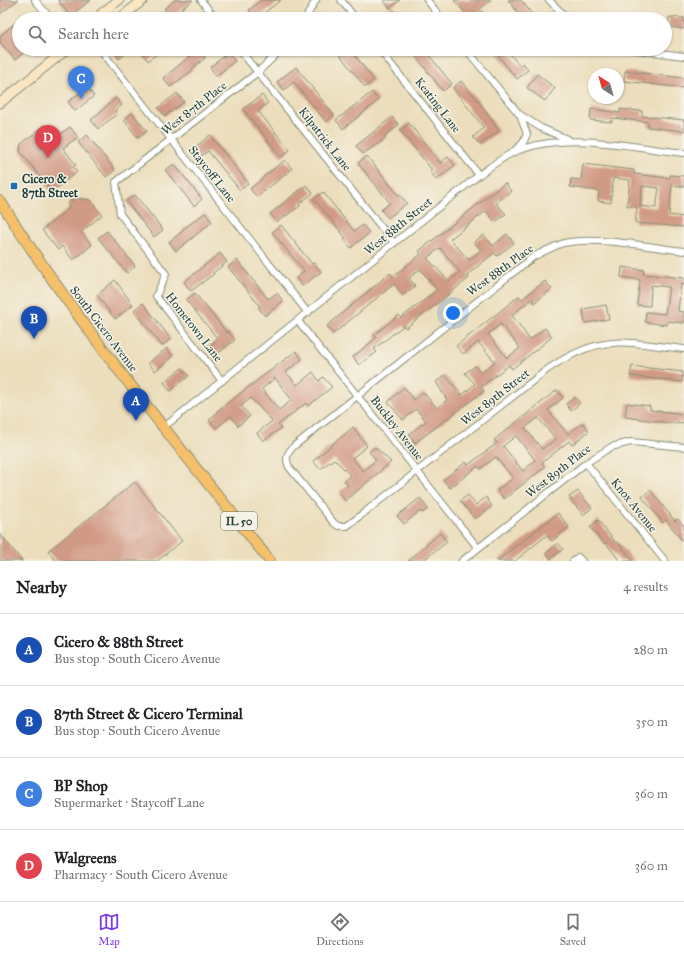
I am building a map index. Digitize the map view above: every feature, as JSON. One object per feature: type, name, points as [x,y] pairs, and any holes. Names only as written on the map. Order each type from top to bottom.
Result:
[{"type":"main road","points":[[103,12],[119,0]]},
{"type":"main road","points":[[128,12],[143,0]]},
{"type":"main road","points":[[0,103],[58,56]]},
{"type":"main road","name":"South Cicero Avenue","points":[[0,201],[63,296],[270,561]]},
{"type":"street","points":[[35,0],[44,12]]},
{"type":"street","points":[[200,0],[210,12]]},
{"type":"street","points":[[309,12],[316,0]]},
{"type":"street","points":[[341,0],[350,12]]},
{"type":"street","points":[[427,0],[436,12]]},
{"type":"street","points":[[549,0],[561,12]]},
{"type":"street","points":[[672,54],[684,56]]},
{"type":"street","name":"Staycoff Lane","points":[[105,56],[308,313]]},
{"type":"street","name":"Kilpatrick Lane","points":[[245,56],[394,243]]},
{"type":"street","name":"West 87th Place","points":[[116,182],[258,72],[275,56]]},
{"type":"street","name":"Keating Lane","points":[[385,56],[479,175]]},
{"type":"street","points":[[472,56],[525,123],[527,134],[523,143],[512,153]]},
{"type":"street","points":[[519,114],[541,128],[570,140]]},
{"type":"street","name":"West 88th Street","points":[[164,427],[479,175],[512,153],[548,143],[570,140],[684,153]]},
{"type":"street","name":"Hometown Lane","points":[[116,182],[120,214],[166,274],[156,296],[222,381]]},
{"type":"street","name":"West 88th Place","points":[[342,527],[333,522],[289,467],[286,457],[294,446],[520,266],[549,249],[563,244],[595,241],[684,251]]},
{"type":"street","name":"Buckley Avenue","points":[[298,321],[478,548]]},
{"type":"street","name":"West 89th Street","points":[[342,527],[354,522],[548,369],[575,353],[590,346],[616,342],[684,349]]},
{"type":"street","name":"West 89th Place","points":[[462,561],[601,452],[622,443],[642,442],[684,447]]},
{"type":"street","name":"Knox Avenue","points":[[586,463],[665,561]]},
{"type":"street","points":[[573,561],[580,559]]},
{"type":"building","points":[[0,0],[18,0],[0,14]]},
{"type":"building","points":[[58,0],[91,0],[75,12],[67,12]]},
{"type":"building","points":[[175,0],[193,0],[177,12],[167,12],[164,9]]},
{"type":"building","points":[[261,0],[281,0],[265,12],[251,12],[249,10]]},
{"type":"building","points":[[383,0],[400,0],[390,8]]},
{"type":"building","points":[[454,0],[491,0],[480,9],[482,12],[464,12]]},
{"type":"building","points":[[508,0],[521,0],[530,12],[517,12]]},
{"type":"building","points":[[672,17],[684,18],[684,29],[672,28]]},
{"type":"building","points":[[12,26],[12,56],[20,56],[15,60],[0,42],[0,36]]},
{"type":"building","points":[[144,56],[154,56],[148,61]]},
{"type":"building","points":[[190,56],[204,56],[205,58],[192,69],[193,70],[170,87],[163,78]]},
{"type":"building","points":[[224,56],[231,56],[235,61],[216,76],[210,67]]},
{"type":"building","points":[[341,56],[355,56],[374,80],[365,87]]},
{"type":"building","points":[[416,56],[430,56],[452,84],[443,91]]},
{"type":"building","points":[[499,56],[512,56],[520,66],[523,63],[528,70],[517,79]]},
{"type":"building","points":[[78,67],[89,81],[85,84],[94,96],[75,111],[68,102],[82,91],[69,74]]},
{"type":"building","points":[[296,67],[334,115],[326,122],[294,82],[284,90],[277,82]]},
{"type":"building","points":[[625,71],[684,78],[684,88],[624,81]]},
{"type":"building","points":[[537,74],[555,88],[545,101],[527,88]]},
{"type":"building","points":[[461,81],[480,103],[499,131],[480,145],[473,137],[484,128],[453,88]]},
{"type":"building","points":[[372,92],[379,100],[343,129],[336,120]]},
{"type":"building","points":[[177,93],[184,102],[165,116],[158,108]]},
{"type":"building","points":[[262,95],[268,103],[258,111],[290,150],[281,157],[243,109]]},
{"type":"building","points":[[116,98],[122,105],[115,111],[117,114],[98,129],[91,120]]},
{"type":"building","points":[[591,109],[620,113],[620,109],[642,111],[642,116],[684,120],[684,131],[648,127],[648,122],[612,118],[612,122],[590,120]]},
{"type":"building","points":[[132,113],[147,131],[138,138],[124,120]]},
{"type":"building","points":[[392,117],[399,125],[385,136],[386,138],[363,154],[356,146]]},
{"type":"building","points":[[409,123],[440,163],[448,157],[455,165],[436,180],[430,171],[432,170],[400,130]]},
{"type":"building","points":[[45,125],[55,138],[70,127],[78,137],[63,148],[76,165],[73,167],[77,172],[52,192],[20,151],[21,144]]},
{"type":"building","points":[[87,135],[115,170],[106,177],[78,142]]},
{"type":"building","points":[[210,135],[248,183],[240,190],[208,151],[198,158],[192,150]]},
{"type":"building","points":[[367,156],[399,196],[400,195],[407,203],[388,218],[381,210],[390,203],[358,163]]},
{"type":"building","points":[[285,160],[292,169],[257,197],[250,189]]},
{"type":"building","points":[[174,164],[202,199],[194,206],[165,170]]},
{"type":"building","points":[[583,164],[634,170],[634,174],[670,178],[670,175],[684,176],[684,187],[672,185],[669,215],[684,217],[684,227],[635,223],[637,207],[627,206],[630,180],[613,178],[611,203],[598,201],[599,191],[570,187],[571,179],[581,180]],"holes":[[[642,186],[659,188],[656,208],[640,206]]]},
{"type":"building","points":[[505,183],[511,191],[496,203],[506,214],[495,222],[486,211],[450,239],[469,260],[481,250],[474,242],[484,235],[493,246],[507,234],[514,243],[497,256],[494,253],[467,275],[469,278],[406,328],[403,326],[374,349],[377,352],[359,365],[353,357],[376,338],[374,335],[399,315],[401,318],[437,290],[420,269],[409,278],[415,286],[403,295],[394,284],[333,334],[327,326],[390,273],[393,277],[421,254],[419,251]],"holes":[[[440,248],[460,272],[449,281],[427,258]]]},
{"type":"building","points":[[306,185],[313,193],[299,204],[300,206],[277,222],[270,214]]},
{"type":"building","points":[[323,192],[354,231],[363,225],[369,233],[351,248],[344,239],[346,238],[314,199]]},
{"type":"building","points":[[135,195],[163,230],[154,237],[126,201]]},
{"type":"building","points":[[75,198],[90,200],[102,215],[81,232],[92,245],[73,260],[62,246],[58,250],[42,230],[68,209],[69,202]]},
{"type":"building","points":[[205,213],[212,222],[176,251],[169,242]]},
{"type":"building","points":[[281,225],[312,264],[314,263],[321,272],[302,286],[296,278],[304,271],[272,232]]},
{"type":"building","points":[[107,231],[135,266],[127,273],[98,238]]},
{"type":"building","points":[[220,253],[227,262],[191,291],[184,282]]},
{"type":"building","points":[[237,260],[268,299],[277,293],[283,301],[265,316],[258,307],[260,306],[228,267]]},
{"type":"building","points":[[622,267],[644,270],[643,274],[684,278],[684,285],[681,284],[678,311],[684,312],[684,323],[667,321],[667,325],[645,322],[646,312],[665,314],[669,287],[651,285],[650,306],[637,305],[640,280],[621,277]]},
{"type":"building","points":[[115,280],[133,305],[115,319],[97,295]]},
{"type":"building","points":[[545,281],[552,289],[534,303],[532,299],[512,315],[530,340],[545,328],[552,337],[512,369],[509,365],[481,387],[484,391],[415,443],[409,434],[426,421],[416,409],[403,420],[388,402],[404,387],[414,400],[423,392],[437,408],[447,400],[436,382],[445,375],[462,395],[475,384],[465,373],[475,366],[481,373],[495,362],[478,342],[463,354],[456,346],[519,296],[522,299]],"holes":[[[501,324],[520,348],[507,358],[488,334]]]},
{"type":"building","points":[[195,293],[227,333],[228,331],[235,340],[216,355],[209,346],[218,339],[186,300]]},
{"type":"building","points":[[143,303],[171,339],[162,346],[134,310]]},
{"type":"building","points":[[606,305],[609,319],[585,323],[583,309]]},
{"type":"building","points":[[167,348],[173,357],[155,371],[148,363]]},
{"type":"building","points":[[296,351],[302,359],[286,372],[297,385],[313,372],[319,381],[323,377],[332,387],[308,406],[306,403],[278,425],[281,428],[263,441],[257,433],[272,421],[251,398],[241,406],[250,416],[238,426],[231,416],[216,428],[209,420],[217,413],[216,412]],"holes":[[[275,378],[292,400],[279,410],[262,389]]]},
{"type":"building","points":[[632,366],[683,372],[682,382],[630,376]]},
{"type":"building","points":[[182,368],[189,376],[170,391],[164,382]]},
{"type":"building","points":[[557,390],[563,398],[548,410],[568,434],[583,423],[589,431],[572,445],[569,441],[542,463],[545,467],[504,499],[497,490],[513,478],[496,457],[480,469],[478,466],[450,488],[443,480],[466,462],[468,465],[497,443],[494,440]],"holes":[[[538,418],[556,439],[542,449],[525,428]],[[516,436],[535,460],[523,471],[503,446]]]},
{"type":"building","points":[[575,397],[580,403],[571,411],[566,404]]},
{"type":"building","points":[[627,403],[650,406],[650,410],[684,414],[684,423],[677,422],[677,424],[625,417]]},
{"type":"building","points":[[353,427],[367,446],[352,458],[363,471],[376,460],[369,452],[375,447],[391,462],[345,501],[339,492],[348,485],[344,481],[351,476],[334,459],[320,469],[313,461]]},
{"type":"building","points":[[135,482],[182,541],[157,561],[56,561],[48,551]]},
{"type":"building","points":[[650,490],[675,521],[678,519],[684,526],[684,543],[666,520],[663,523],[642,497]]},
{"type":"building","points":[[578,491],[592,508],[583,515],[569,497]]},
{"type":"building","points":[[468,495],[476,505],[486,497],[492,506],[475,519],[460,501]]},
{"type":"building","points":[[420,498],[428,509],[422,513],[420,511],[404,524],[397,516]]},
{"type":"building","points":[[558,513],[569,527],[552,541],[547,535],[515,561],[497,561]]},
{"type":"building","points":[[598,520],[616,543],[618,542],[633,561],[620,561],[606,543],[604,544],[590,527]]},
{"type":"building","points":[[440,533],[447,542],[422,561],[408,561]]},
{"type":"building","points":[[0,534],[22,561],[0,561]]},
{"type":"building","points":[[558,543],[563,549],[551,559],[546,553]]},
{"type":"place","name":"BP Shop","points":[[81,99]]},
{"type":"place","name":"Walgreens","points":[[48,158]]},
{"type":"place","name":"Cicero & 87th Street","points":[[14,186]]},
{"type":"place","name":"87th Street & Cicero Terminal","points":[[34,339]]},
{"type":"place","name":"Cicero & 88th Street","points":[[136,421]]}]
